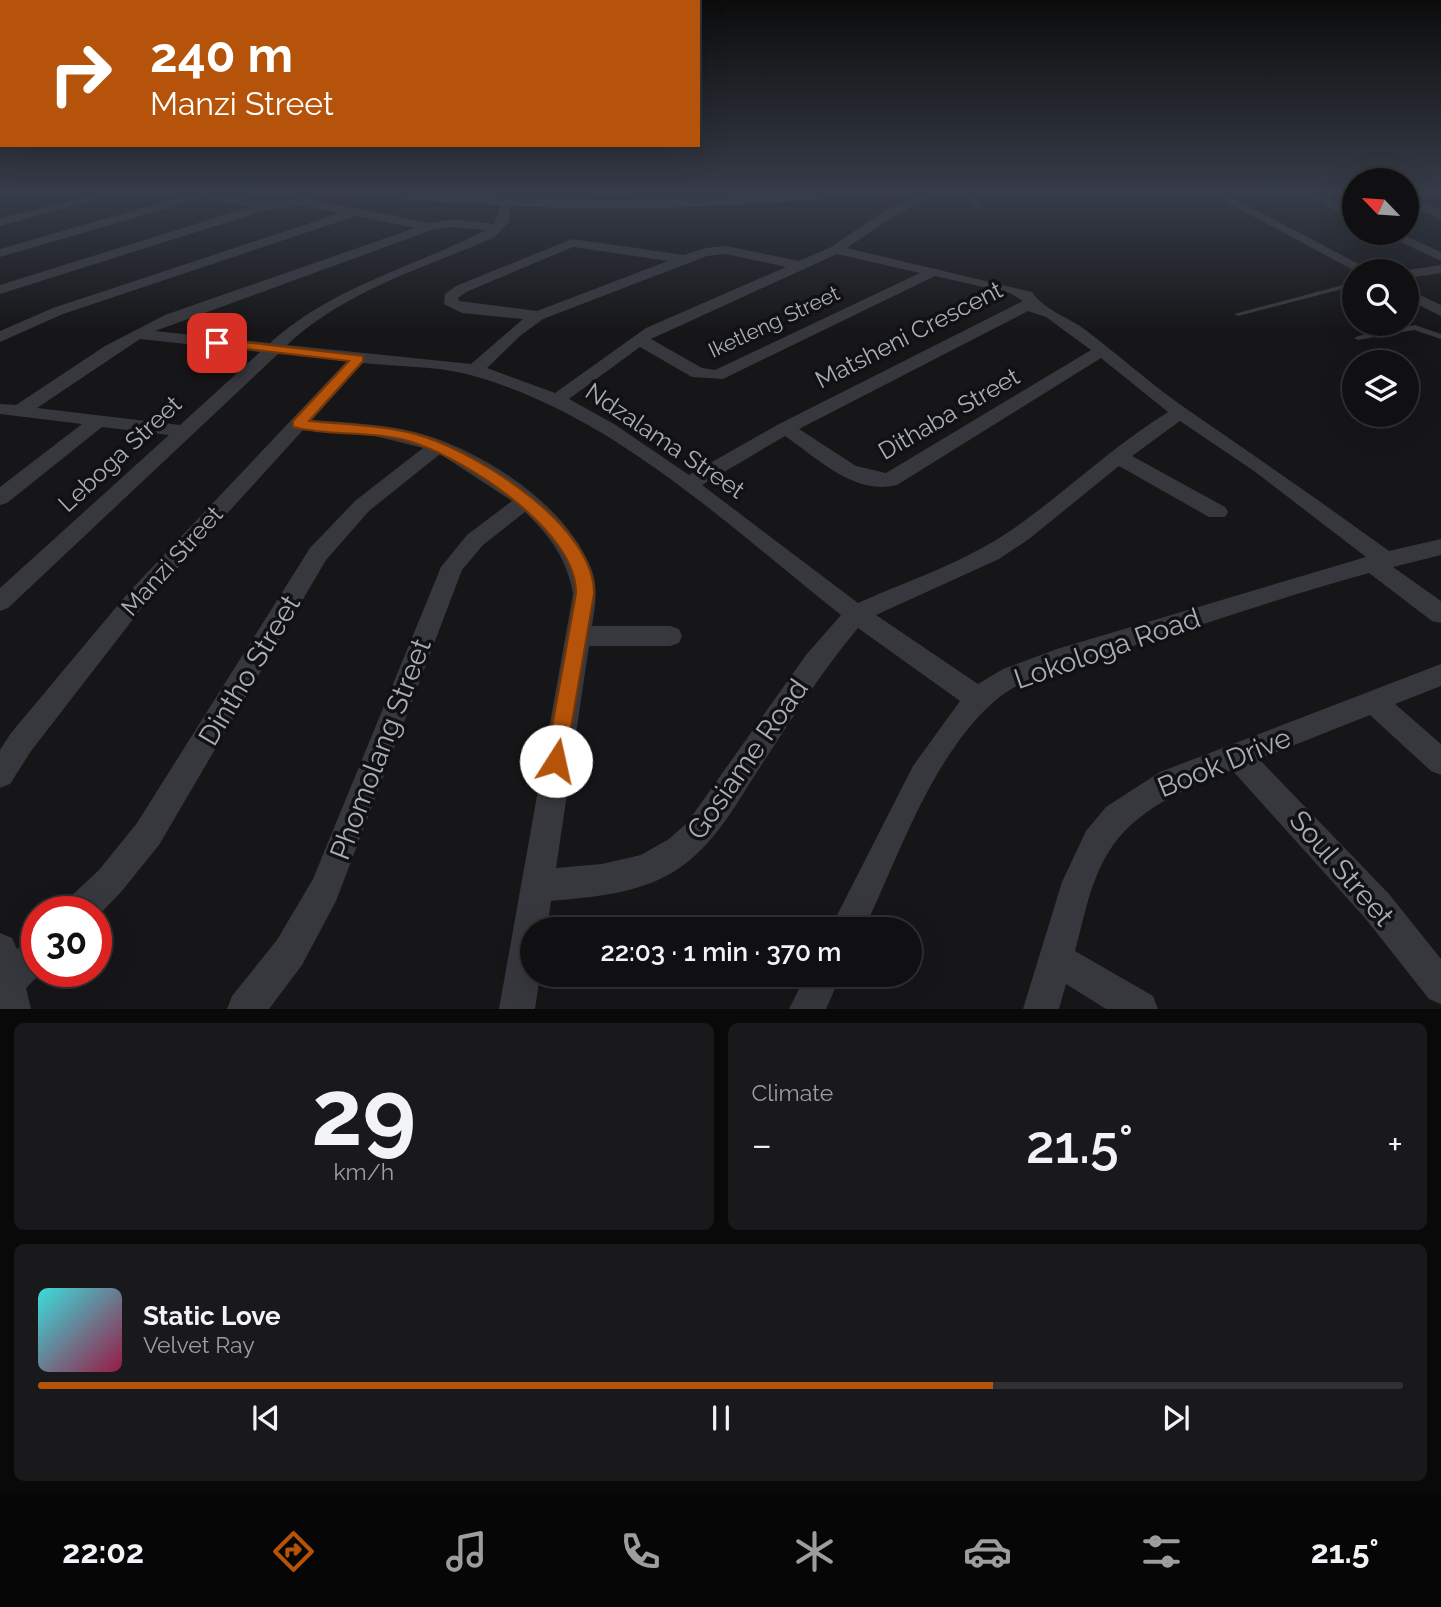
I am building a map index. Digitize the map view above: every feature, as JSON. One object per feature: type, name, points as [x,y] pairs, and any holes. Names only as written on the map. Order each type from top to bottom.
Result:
[{"type":"street","points":[[0,253],[51,238]]},
{"type":"street","points":[[0,290],[164,238]]},
{"type":"street","points":[[0,337],[58,311],[277,238]]},
{"type":"street","points":[[9,411],[136,334],[190,311],[397,238]]},
{"type":"street","name":"Leboga Street","points":[[0,602],[271,349],[348,293],[476,238]]},
{"type":"street","points":[[836,250],[853,238]]},
{"type":"street","points":[[1302,238],[1342,259]]},
{"type":"street","points":[[538,316],[463,308],[452,304],[450,297],[461,289],[572,243],[684,260]]},
{"type":"street","points":[[1415,245],[1441,257]]},
{"type":"street","points":[[475,370],[514,332],[538,316],[684,260],[719,250],[803,266]]},
{"type":"street","name":"Iketleng Street","points":[[557,400],[638,339],[666,324],[836,250],[1015,290],[1027,295],[1032,306]]},
{"type":"street","points":[[1419,272],[1441,269]]},
{"type":"street","name":"Iketleng Street","points":[[638,339],[698,373],[717,375],[931,273]]},
{"type":"street","points":[[1419,299],[1441,311]]},
{"type":"street","name":"Matsheni Crescent","points":[[688,484],[786,428],[1018,307],[1032,306],[1077,331],[1100,352],[1180,413],[1261,467],[1378,561]]},
{"type":"street","name":"Ndzalama Street","points":[[136,334],[475,370],[557,400],[607,428],[688,484],[856,614],[978,699]]},
{"type":"street","name":"Dithaba Street","points":[[786,428],[859,476],[880,481],[890,480],[1100,352]]},
{"type":"street","name":"Manzi Street","points":[[0,775],[21,742],[136,599],[359,358]]},
{"type":"street","points":[[9,411],[184,431]]},
{"type":"street","points":[[856,614],[991,553],[1021,534],[1180,413]]},
{"type":"street","points":[[0,498],[97,421]]},
{"type":"street","points":[[298,424],[395,434],[438,446],[466,459],[525,501],[570,547],[580,562],[586,579],[585,594],[535,886],[517,1009]]},
{"type":"street","name":"Dintho Street","points":[[95,896],[148,834],[318,554],[362,506],[438,446]]},
{"type":"street","points":[[1119,457],[1217,512]]},
{"type":"street","name":"Phomolang Street","points":[[245,1009],[272,979],[301,938],[325,890],[452,567],[475,540],[525,501]]},
{"type":"street","name":"Lokologa Road","points":[[853,917],[921,782],[939,752],[978,699],[1003,682],[1042,666],[1378,561],[1441,547]]},
{"type":"street","points":[[1378,561],[1441,614]]},
{"type":"street","name":"Gosiame Road","points":[[535,886],[627,876],[677,855],[698,834],[822,653],[856,614]]},
{"type":"street","points":[[578,636],[670,636]]},
{"type":"street","name":"Book Drive","points":[[1041,1009],[1078,882],[1097,842],[1117,817],[1170,781],[1441,675]]},
{"type":"street","points":[[1374,703],[1441,762]]},
{"type":"street","name":"Soul Street","points":[[1237,755],[1377,906],[1441,987]]},
{"type":"street","points":[[1055,958],[1140,1009]]},
{"type":"street","points":[[6,981],[21,967]]},
{"type":"street","points":[[807,1009],[818,987]]},
{"type":"lane","points":[[1238,314],[1342,287]]},
{"type":"lane","points":[[1358,338],[1415,327],[1441,337]]},
{"type":"route","points":[[217,343],[359,358],[298,424],[395,434],[438,446],[466,459],[525,501],[570,547],[580,562],[586,579],[556,761]]}]
